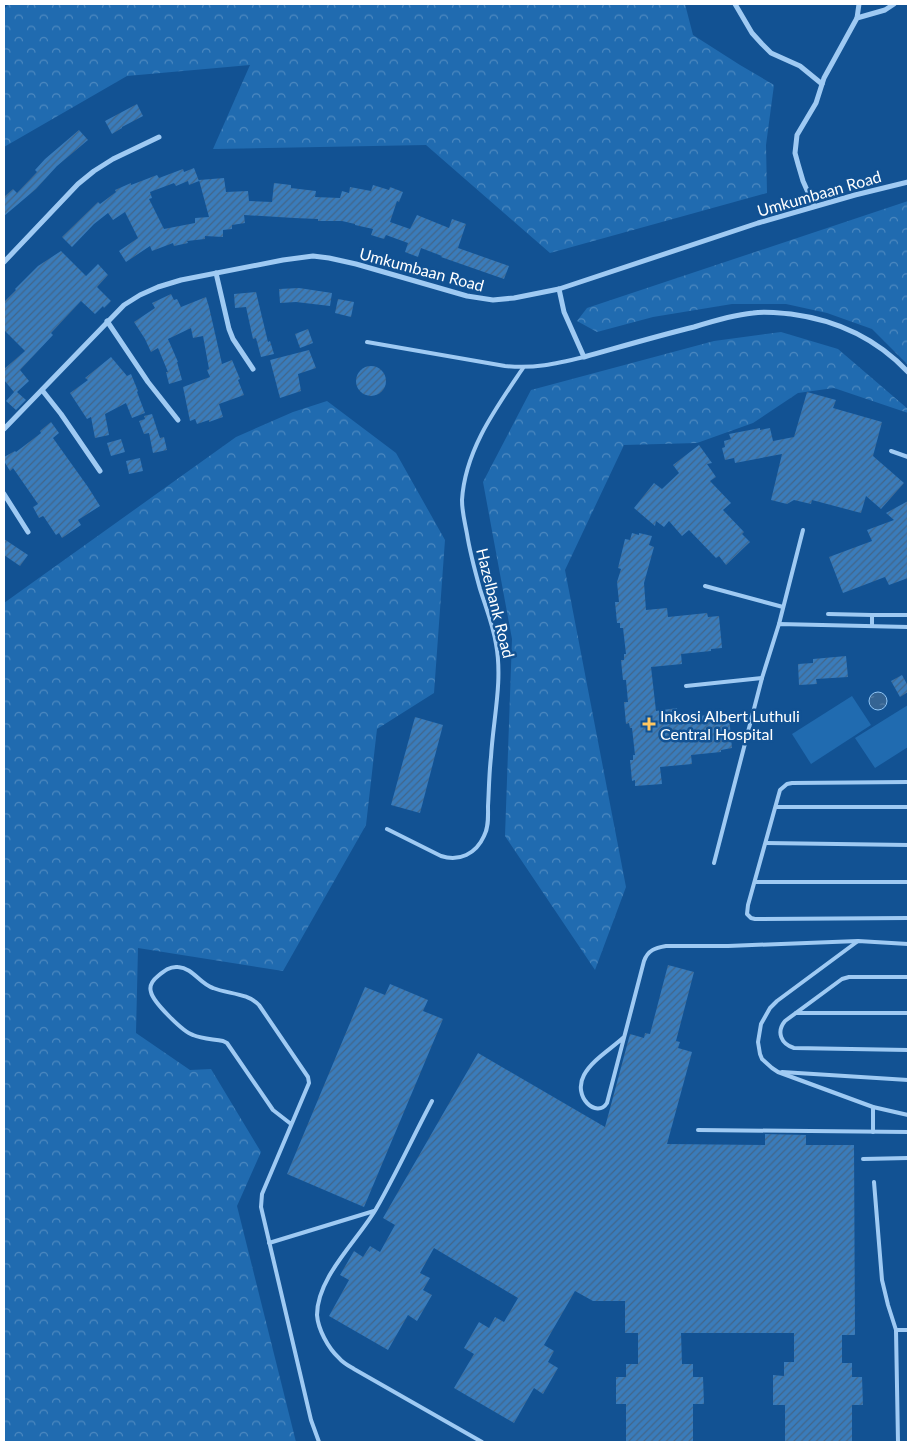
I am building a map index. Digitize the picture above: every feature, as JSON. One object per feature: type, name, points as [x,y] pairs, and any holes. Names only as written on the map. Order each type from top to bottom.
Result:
[{"type":"street","points":[[734,4],[752,33],[762,44],[771,52],[800,66],[822,84]]},
{"type":"street","points":[[814,206],[803,181],[795,153],[797,135],[816,103],[824,78],[857,18],[859,4]]},
{"type":"street","points":[[857,18],[885,10],[894,4]]},
{"type":"street","points":[[4,262],[78,184],[94,171],[113,159],[159,137]]},
{"type":"street","name":"Umkumbaan Road","points":[[4,429],[124,305],[158,287],[181,280],[313,256],[356,264],[467,296],[493,300],[514,298],[559,289],[758,223],[814,206],[908,182]]},
{"type":"street","points":[[216,273],[229,329],[233,339],[253,369]]},
{"type":"street","points":[[559,289],[564,312],[584,357],[722,319],[754,313],[777,313],[810,317],[839,325],[861,335],[882,348],[908,372]]},
{"type":"street","points":[[107,322],[148,382],[178,420]]},
{"type":"street","points":[[42,390],[100,471]]},
{"type":"street","points":[[4,494],[28,532]]},
{"type":"lane","points":[[368,342],[523,368],[551,365],[584,357]]},
{"type":"lane","name":"Hazelbank Road","points":[[387,829],[441,856],[451,859],[463,857],[476,849],[484,837],[487,825],[490,758],[499,667],[491,620],[469,546],[462,501],[470,463],[481,435],[496,407],[523,368]]},
{"type":"lane","points":[[891,451],[908,457]]},
{"type":"lane","points":[[714,863],[803,530]]},
{"type":"lane","points":[[705,586],[783,607]]},
{"type":"lane","points":[[828,614],[908,615]]},
{"type":"lane","points":[[872,615],[872,626]]},
{"type":"lane","points":[[779,624],[908,627]]},
{"type":"lane","points":[[686,686],[762,678]]},
{"type":"lane","points":[[908,782],[787,784],[780,790],[747,912],[751,918],[908,918]]},
{"type":"lane","points":[[776,807],[908,808]]},
{"type":"lane","points":[[766,843],[908,845]]},
{"type":"lane","points":[[755,882],[908,882]]},
{"type":"lane","points":[[624,1037],[585,1073],[580,1086],[581,1094],[584,1100],[596,1108],[602,1108],[607,1103],[646,955],[650,951],[658,948],[858,941],[908,944]]},
{"type":"lane","points":[[858,941],[777,1000],[761,1024],[758,1042],[760,1054],[762,1059],[778,1072],[873,1107],[908,1116]]},
{"type":"lane","points":[[291,1124],[273,1110],[227,1043],[188,1033],[161,1008],[150,992],[153,981],[157,977],[172,967],[184,968],[211,988],[254,1000],[308,1077],[309,1083],[262,1194],[261,1207],[308,1411],[319,1442]]},
{"type":"lane","points":[[908,977],[849,977],[842,979],[785,1021],[780,1030],[783,1041],[788,1046],[794,1048],[908,1050]]},
{"type":"lane","points":[[796,1013],[908,1013]]},
{"type":"lane","points":[[778,1072],[908,1080]]},
{"type":"lane","points":[[432,1101],[375,1211],[334,1268],[321,1295],[317,1315],[320,1329],[338,1358],[354,1370],[482,1442]]},
{"type":"lane","points":[[873,1107],[873,1132]]},
{"type":"lane","points":[[698,1130],[908,1132]]},
{"type":"lane","points":[[863,1159],[908,1158]]},
{"type":"lane","points":[[874,1182],[882,1280],[896,1330],[898,1442]]},
{"type":"lane","points":[[269,1243],[375,1211]]},
{"type":"lane","points":[[896,1330],[908,1330]]},
{"type":"green space","points":[[9,4],[685,4],[693,35],[774,85],[766,145],[767,193],[550,253],[426,145],[213,149],[250,65],[127,76],[4,147],[4,9]]},
{"type":"green space","points":[[908,201],[908,365],[872,329],[827,313],[786,304],[732,304],[653,317],[597,332],[577,321],[587,308]]},
{"type":"green space","points":[[781,332],[838,349],[908,409],[908,413],[834,388],[798,393],[753,423],[697,443],[624,445],[565,570],[626,887],[595,970],[505,836],[512,639],[483,482],[531,390],[714,341]]},
{"type":"green space","points":[[327,401],[396,453],[445,540],[434,693],[377,729],[366,825],[283,971],[138,948],[136,1033],[190,1070],[211,1069],[261,1152],[237,1206],[296,1442],[4,1442],[4,603],[236,437],[293,412]]},
{"type":"green space","points":[[852,696],[871,725],[811,764],[792,734]]},
{"type":"green space","points":[[908,705],[908,747],[875,768],[855,738]]},
{"type":"water","points":[[878,692],[884,695],[887,701],[884,707],[878,710],[872,707],[869,701],[872,695]]},
{"type":"building","points":[[137,104],[143,116],[112,134],[105,121]]},
{"type":"building","points":[[79,130],[88,140],[57,166],[36,189],[4,216],[4,197],[13,189],[17,193],[37,172],[35,170],[45,159]]},
{"type":"building","points":[[194,168],[199,181],[189,185],[188,181],[176,186],[174,183],[150,192],[152,198],[149,199],[164,229],[195,223],[195,218],[209,217],[199,180],[224,178],[226,192],[248,191],[249,201],[272,202],[274,183],[291,185],[291,188],[316,191],[315,197],[340,198],[342,191],[349,193],[350,187],[371,191],[373,185],[389,190],[390,187],[403,192],[399,202],[397,201],[390,222],[410,229],[417,215],[449,228],[452,219],[466,224],[458,248],[509,266],[504,279],[421,248],[418,257],[405,252],[408,243],[386,235],[384,239],[371,235],[373,229],[342,221],[318,221],[318,219],[244,215],[245,223],[232,225],[232,229],[223,230],[223,237],[205,236],[205,239],[187,241],[188,243],[174,246],[173,243],[152,251],[150,246],[126,262],[119,251],[138,238],[125,212],[113,220],[108,213],[94,224],[72,247],[62,237],[98,202],[100,204],[116,192],[115,190],[157,175],[159,178],[183,169],[184,172]]},
{"type":"building","points":[[61,251],[86,276],[98,264],[108,275],[97,287],[111,301],[95,314],[81,301],[51,333],[53,335],[20,370],[29,381],[17,392],[26,400],[16,410],[6,401],[14,392],[4,380],[4,369],[25,351],[4,330],[4,302],[38,266]]},
{"type":"building","points":[[299,288],[332,293],[330,306],[296,302],[280,303],[279,289]]},
{"type":"building","points":[[256,292],[268,342],[270,341],[274,354],[261,357],[256,338],[253,339],[246,307],[235,308],[234,294]]},
{"type":"building","points":[[171,294],[174,300],[177,299],[181,307],[206,297],[222,364],[232,360],[244,395],[219,404],[223,417],[197,424],[195,419],[190,421],[183,387],[210,377],[207,370],[209,369],[203,336],[193,338],[191,328],[168,339],[178,362],[182,380],[169,384],[166,372],[168,372],[158,348],[151,352],[134,322],[155,308],[152,303]]},
{"type":"building","points":[[338,299],[354,302],[351,317],[335,313]]},
{"type":"building","points":[[308,329],[313,343],[300,348],[295,334]]},
{"type":"building","points":[[309,350],[316,368],[298,374],[301,391],[280,398],[270,360]]},
{"type":"building","points":[[111,357],[127,376],[131,374],[145,413],[132,418],[126,403],[105,414],[109,435],[95,438],[91,417],[87,419],[70,393],[88,380],[85,378]]},
{"type":"building","points":[[371,366],[382,370],[386,381],[382,392],[371,396],[360,392],[356,381],[360,370]]},
{"type":"building","points":[[807,392],[836,400],[833,408],[882,422],[873,456],[904,483],[881,509],[866,496],[861,513],[812,500],[811,504],[794,500],[787,504],[771,500],[782,454],[735,463],[734,458],[725,460],[722,448],[725,447],[724,441],[731,439],[729,434],[770,428],[773,441],[794,437]]},
{"type":"building","points":[[152,414],[160,438],[164,437],[167,450],[153,453],[149,433],[144,434],[139,421],[145,419],[144,416]]},
{"type":"building","points":[[51,422],[59,433],[53,438],[100,506],[78,520],[81,525],[62,538],[59,533],[56,535],[43,516],[39,518],[33,507],[38,504],[13,468],[10,471],[4,461],[4,457],[16,452],[41,433],[40,431]]},
{"type":"building","points":[[121,439],[125,452],[111,456],[107,443]]},
{"type":"building","points":[[699,445],[712,463],[707,464],[716,477],[710,481],[731,503],[723,510],[744,532],[742,534],[750,542],[726,565],[719,556],[716,558],[689,530],[682,536],[669,521],[664,527],[656,521],[655,526],[634,508],[654,483],[662,489],[679,473],[673,465]]},
{"type":"building","points":[[140,458],[143,471],[129,474],[126,461]]},
{"type":"building","points":[[908,501],[908,578],[889,585],[885,577],[843,593],[829,557],[872,541],[867,530],[894,520],[886,513]]},
{"type":"building","points":[[632,533],[652,536],[649,545],[654,547],[644,583],[646,610],[667,608],[668,617],[707,613],[708,617],[719,616],[722,648],[681,654],[682,664],[651,667],[656,711],[677,708],[678,718],[718,714],[718,717],[729,716],[732,748],[721,750],[721,752],[691,755],[692,764],[660,767],[662,784],[635,786],[635,780],[632,781],[630,760],[633,760],[633,755],[635,755],[632,728],[630,728],[629,723],[626,724],[624,702],[628,702],[626,680],[623,680],[621,660],[624,660],[624,654],[626,654],[623,628],[620,628],[620,623],[617,623],[615,602],[619,602],[617,582],[621,569],[618,568],[625,539],[630,540]]},
{"type":"building","points":[[4,539],[28,555],[20,566],[4,555]]},
{"type":"building","points":[[846,656],[848,677],[816,679],[817,684],[799,685],[798,664],[813,663],[813,659]]},
{"type":"building","points":[[902,675],[908,686],[908,692],[900,697],[891,681]]},
{"type":"building","points":[[415,717],[443,725],[420,813],[391,805]]},
{"type":"building","points":[[668,965],[694,972],[676,1041],[680,1042],[678,1048],[692,1052],[667,1144],[765,1145],[765,1134],[806,1135],[806,1145],[854,1145],[855,1335],[842,1335],[842,1363],[852,1363],[852,1377],[862,1377],[863,1405],[852,1405],[852,1442],[785,1442],[785,1405],[773,1405],[773,1375],[784,1376],[784,1362],[794,1362],[794,1333],[681,1333],[682,1364],[693,1364],[693,1377],[703,1377],[704,1404],[693,1404],[693,1442],[626,1442],[626,1404],[616,1404],[616,1377],[626,1377],[626,1364],[638,1364],[638,1333],[625,1333],[625,1301],[593,1301],[575,1291],[544,1345],[554,1351],[548,1362],[558,1368],[543,1394],[534,1388],[514,1423],[454,1388],[474,1354],[464,1348],[479,1322],[489,1328],[495,1317],[504,1322],[518,1298],[434,1248],[420,1273],[430,1278],[423,1290],[432,1295],[417,1321],[408,1315],[388,1350],[329,1316],[349,1280],[340,1275],[354,1251],[363,1257],[370,1246],[380,1252],[395,1225],[383,1218],[478,1053],[605,1127],[630,1034],[644,1038],[645,1033],[650,1034]]},
{"type":"building","points":[[390,984],[428,1000],[423,1011],[443,1019],[364,1207],[287,1174],[365,987],[385,995]]},
{"type":"place","name":"Inkosi Albert Luthuli Central Hospital","points":[[649,724]]}]
